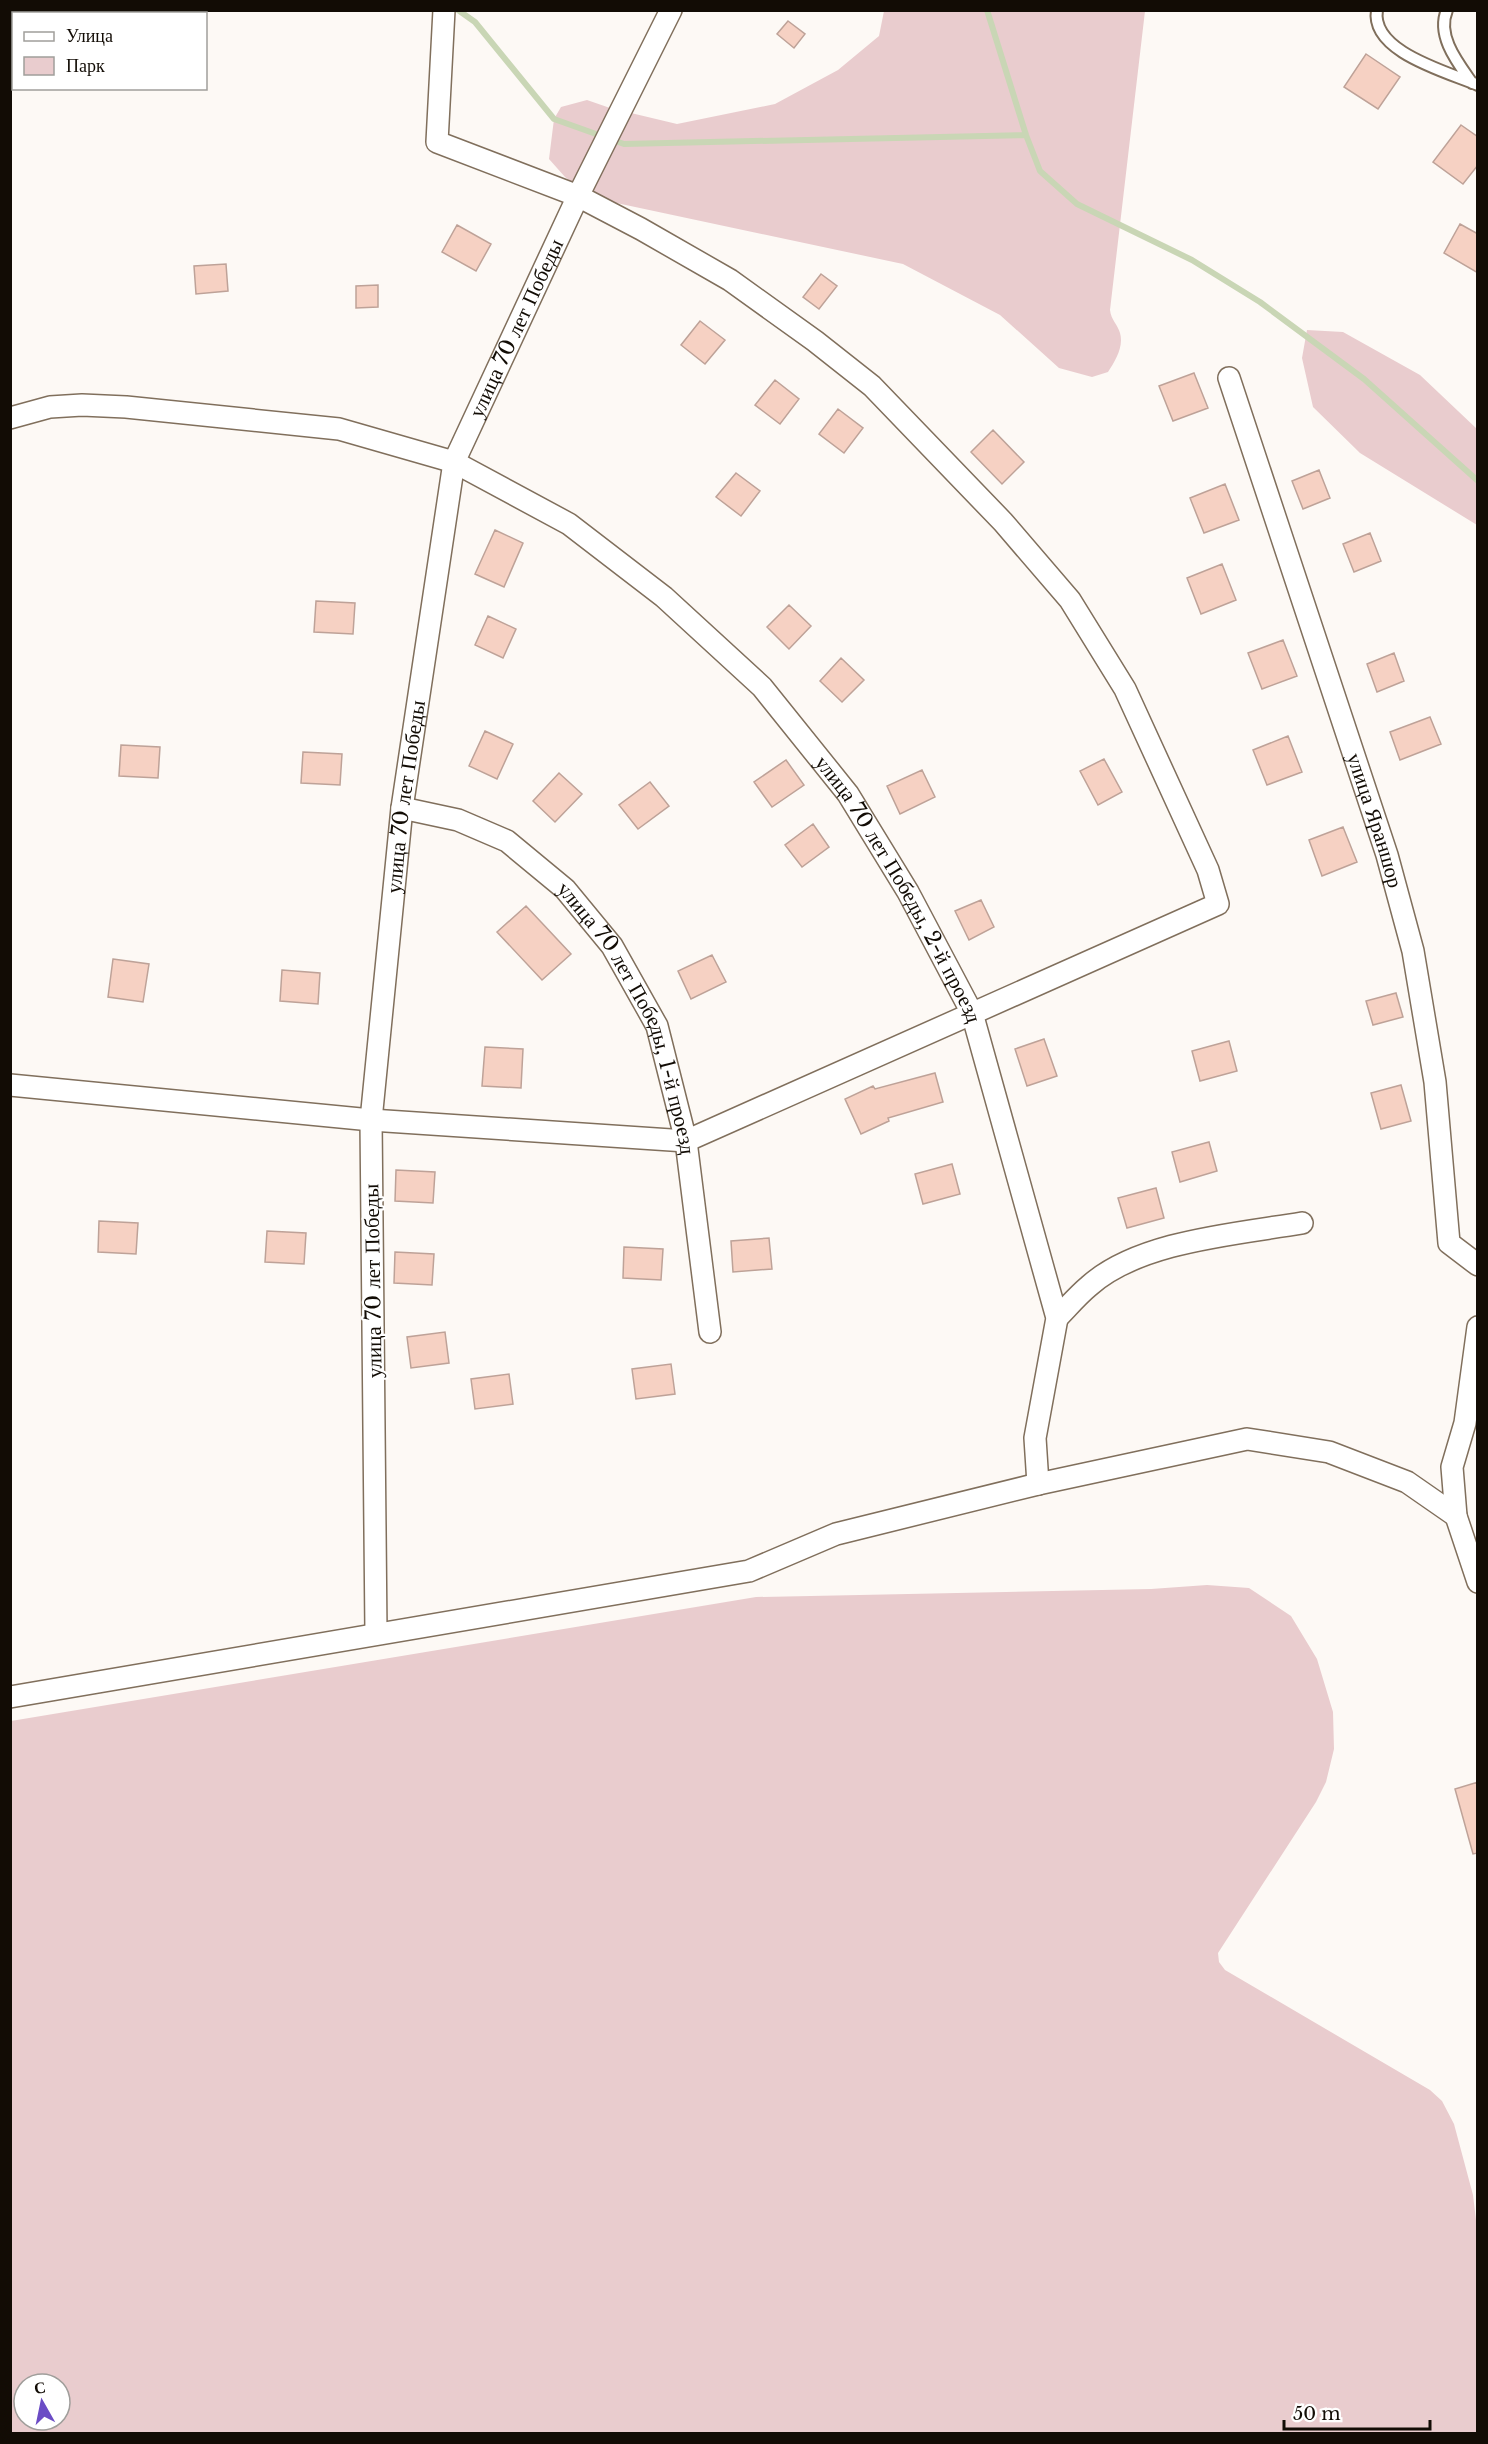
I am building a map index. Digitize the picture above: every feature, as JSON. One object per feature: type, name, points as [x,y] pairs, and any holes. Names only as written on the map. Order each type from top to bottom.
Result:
[{"type":"street","points":[[10,1085],[371,1120],[686,1141],[1218,904],[1208,870],[1125,689],[1070,600],[1003,522],[872,386],[815,341],[730,280],[641,229],[578,196],[437,142],[444,10]]},
{"type":"street","name":"улица 70 лет Победы","points":[[376,1634],[371,1120],[402,808],[454,462],[578,196],[671,10]]},
{"type":"street","name":"улица Яраншор","points":[[1229,378],[1387,855],[1413,951],[1435,1082],[1449,1243],[1478,1265]]},
{"type":"street","name":"улица 70 лет Победы, 2-й проезд","points":[[10,418],[50,407],[82,405],[126,407],[339,429],[454,462],[569,524],[664,597],[762,687],[848,794],[908,892],[972,1013],[1057,1318],[1035,1438],[1038,1484]]},
{"type":"street","name":"улица 70 лет Победы, 1-й проезд","points":[[402,808],[458,820],[507,842],[565,889],[612,945],[657,1026],[686,1141],[710,1332]]},
{"type":"street","points":[[1057,1318],[1090,1284],[1122,1264],[1178,1244],[1302,1223]]},
{"type":"street","points":[[1478,1327],[1471,1419],[1452,1467],[1456,1516],[1478,1582]]},
{"type":"street","points":[[10,1697],[749,1571],[836,1534],[1038,1484],[1247,1439],[1329,1452],[1407,1482],[1456,1516]]},
{"type":"lane","points":[[1377,10],[1376,18],[1384,38],[1400,52],[1475,84]]},
{"type":"lane","points":[[1447,10],[1444,17],[1445,35],[1452,54],[1475,84]]},
{"type":"green space","points":[[884,11],[1145,11],[1110,310],[1120,333],[1121,343],[1108,372],[1092,377],[1059,368],[1000,315],[903,264],[593,198],[565,177],[549,159],[554,119],[561,107],[587,100],[610,108],[677,124],[775,104],[838,70],[879,36]]},
{"type":"green space","points":[[1307,330],[1343,332],[1420,375],[1477,429],[1477,525],[1360,453],[1313,407],[1302,358]]},
{"type":"green space","points":[[1207,1585],[1249,1588],[1291,1616],[1317,1659],[1333,1712],[1334,1749],[1326,1782],[1316,1802],[1218,1953],[1219,1962],[1225,1970],[1430,2090],[1442,2101],[1454,2124],[1473,2195],[1478,2237],[1477,2433],[11,2433],[11,1721],[756,1597],[1151,1589]]},
{"type":"building","points":[[788,21],[805,34],[794,48],[777,34]]},
{"type":"building","points":[[1366,54],[1400,77],[1378,109],[1344,87]]},
{"type":"building","points":[[1461,125],[1478,137],[1478,165],[1463,184],[1433,162]]},
{"type":"building","points":[[1460,224],[1478,234],[1478,273],[1444,253]]},
{"type":"building","points":[[457,225],[491,244],[476,271],[442,252]]},
{"type":"building","points":[[226,264],[228,291],[196,294],[194,266]]},
{"type":"building","points":[[821,274],[837,286],[819,309],[803,297]]},
{"type":"building","points":[[378,285],[378,307],[356,308],[356,286]]},
{"type":"building","points":[[700,321],[725,340],[705,364],[681,345]]},
{"type":"building","points":[[1194,373],[1208,408],[1173,421],[1159,386]]},
{"type":"building","points":[[775,380],[799,399],[780,424],[755,405]]},
{"type":"building","points":[[838,409],[863,428],[844,453],[819,434]]},
{"type":"building","points":[[993,430],[1024,462],[1002,484],[971,452]]},
{"type":"building","points":[[1319,470],[1330,498],[1303,509],[1292,481]]},
{"type":"building","points":[[736,473],[760,491],[741,516],[716,497]]},
{"type":"building","points":[[1225,484],[1239,520],[1204,533],[1190,498]]},
{"type":"building","points":[[495,530],[523,543],[504,587],[475,574]]},
{"type":"building","points":[[1370,533],[1381,561],[1354,572],[1343,544]]},
{"type":"building","points":[[1222,564],[1236,600],[1201,614],[1187,578]]},
{"type":"building","points":[[316,601],[355,603],[353,634],[314,632]]},
{"type":"building","points":[[789,605],[811,626],[789,649],[767,627]]},
{"type":"building","points":[[488,616],[516,629],[503,658],[475,645]]},
{"type":"building","points":[[1283,640],[1297,676],[1262,689],[1248,653]]},
{"type":"building","points":[[1394,653],[1404,681],[1377,692],[1367,664]]},
{"type":"building","points":[[841,658],[864,680],[842,702],[820,681]]},
{"type":"building","points":[[1430,717],[1441,744],[1400,760],[1390,732]]},
{"type":"building","points":[[485,731],[513,744],[497,779],[469,766]]},
{"type":"building","points":[[1288,736],[1302,772],[1267,785],[1253,750]]},
{"type":"building","points":[[121,745],[160,747],[158,778],[119,776]]},
{"type":"building","points":[[303,752],[342,754],[340,785],[301,783]]},
{"type":"building","points":[[1104,759],[1122,792],[1098,805],[1080,771]]},
{"type":"building","points":[[786,760],[804,785],[772,807],[754,782]]},
{"type":"building","points":[[922,770],[935,797],[900,814],[887,786]]},
{"type":"building","points":[[559,773],[582,794],[555,822],[533,801]]},
{"type":"building","points":[[650,782],[669,806],[638,829],[619,805]]},
{"type":"building","points":[[813,824],[829,847],[802,867],[785,845]]},
{"type":"building","points":[[1343,827],[1357,862],[1322,876],[1309,840]]},
{"type":"building","points":[[981,900],[994,927],[969,940],[955,911]]},
{"type":"building","points":[[526,906],[571,954],[542,980],[497,932]]},
{"type":"building","points":[[712,955],[726,982],[691,999],[678,971]]},
{"type":"building","points":[[113,959],[149,964],[143,1002],[108,997]]},
{"type":"building","points":[[282,970],[320,973],[318,1004],[280,1001]]},
{"type":"building","points":[[1396,993],[1403,1017],[1373,1025],[1366,1001]]},
{"type":"building","points":[[1044,1039],[1057,1076],[1027,1086],[1015,1049]]},
{"type":"building","points":[[1229,1041],[1237,1071],[1200,1081],[1192,1051]]},
{"type":"building","points":[[485,1047],[523,1049],[521,1088],[482,1086]]},
{"type":"building","points":[[935,1073],[943,1102],[888,1118],[889,1121],[861,1134],[845,1099],[873,1086],[875,1089]]},
{"type":"building","points":[[1401,1085],[1411,1121],[1381,1129],[1371,1093]]},
{"type":"building","points":[[1209,1142],[1217,1171],[1180,1182],[1172,1152]]},
{"type":"building","points":[[952,1164],[960,1194],[923,1204],[915,1174]]},
{"type":"building","points":[[396,1170],[435,1172],[433,1203],[395,1201]]},
{"type":"building","points":[[1156,1188],[1164,1218],[1127,1228],[1118,1198]]},
{"type":"building","points":[[99,1221],[138,1223],[136,1254],[98,1252]]},
{"type":"building","points":[[267,1231],[306,1233],[304,1264],[265,1262]]},
{"type":"building","points":[[769,1238],[772,1269],[733,1272],[731,1241]]},
{"type":"building","points":[[624,1247],[663,1249],[661,1280],[623,1278]]},
{"type":"building","points":[[395,1252],[434,1254],[432,1285],[394,1283]]},
{"type":"building","points":[[445,1332],[449,1363],[411,1368],[407,1337]]},
{"type":"building","points":[[671,1364],[675,1394],[636,1399],[632,1369]]},
{"type":"building","points":[[509,1374],[513,1404],[475,1409],[471,1379]]},
{"type":"building","points":[[1478,1782],[1478,1853],[1473,1854],[1455,1789]]},
{"type":"waterway","points":[[458,10],[475,22],[554,119],[624,144],[1026,135]]},
{"type":"waterway","points":[[987,10],[1026,135],[1040,171],[1077,204],[1192,260],[1260,302],[1364,379],[1478,481]]}]
